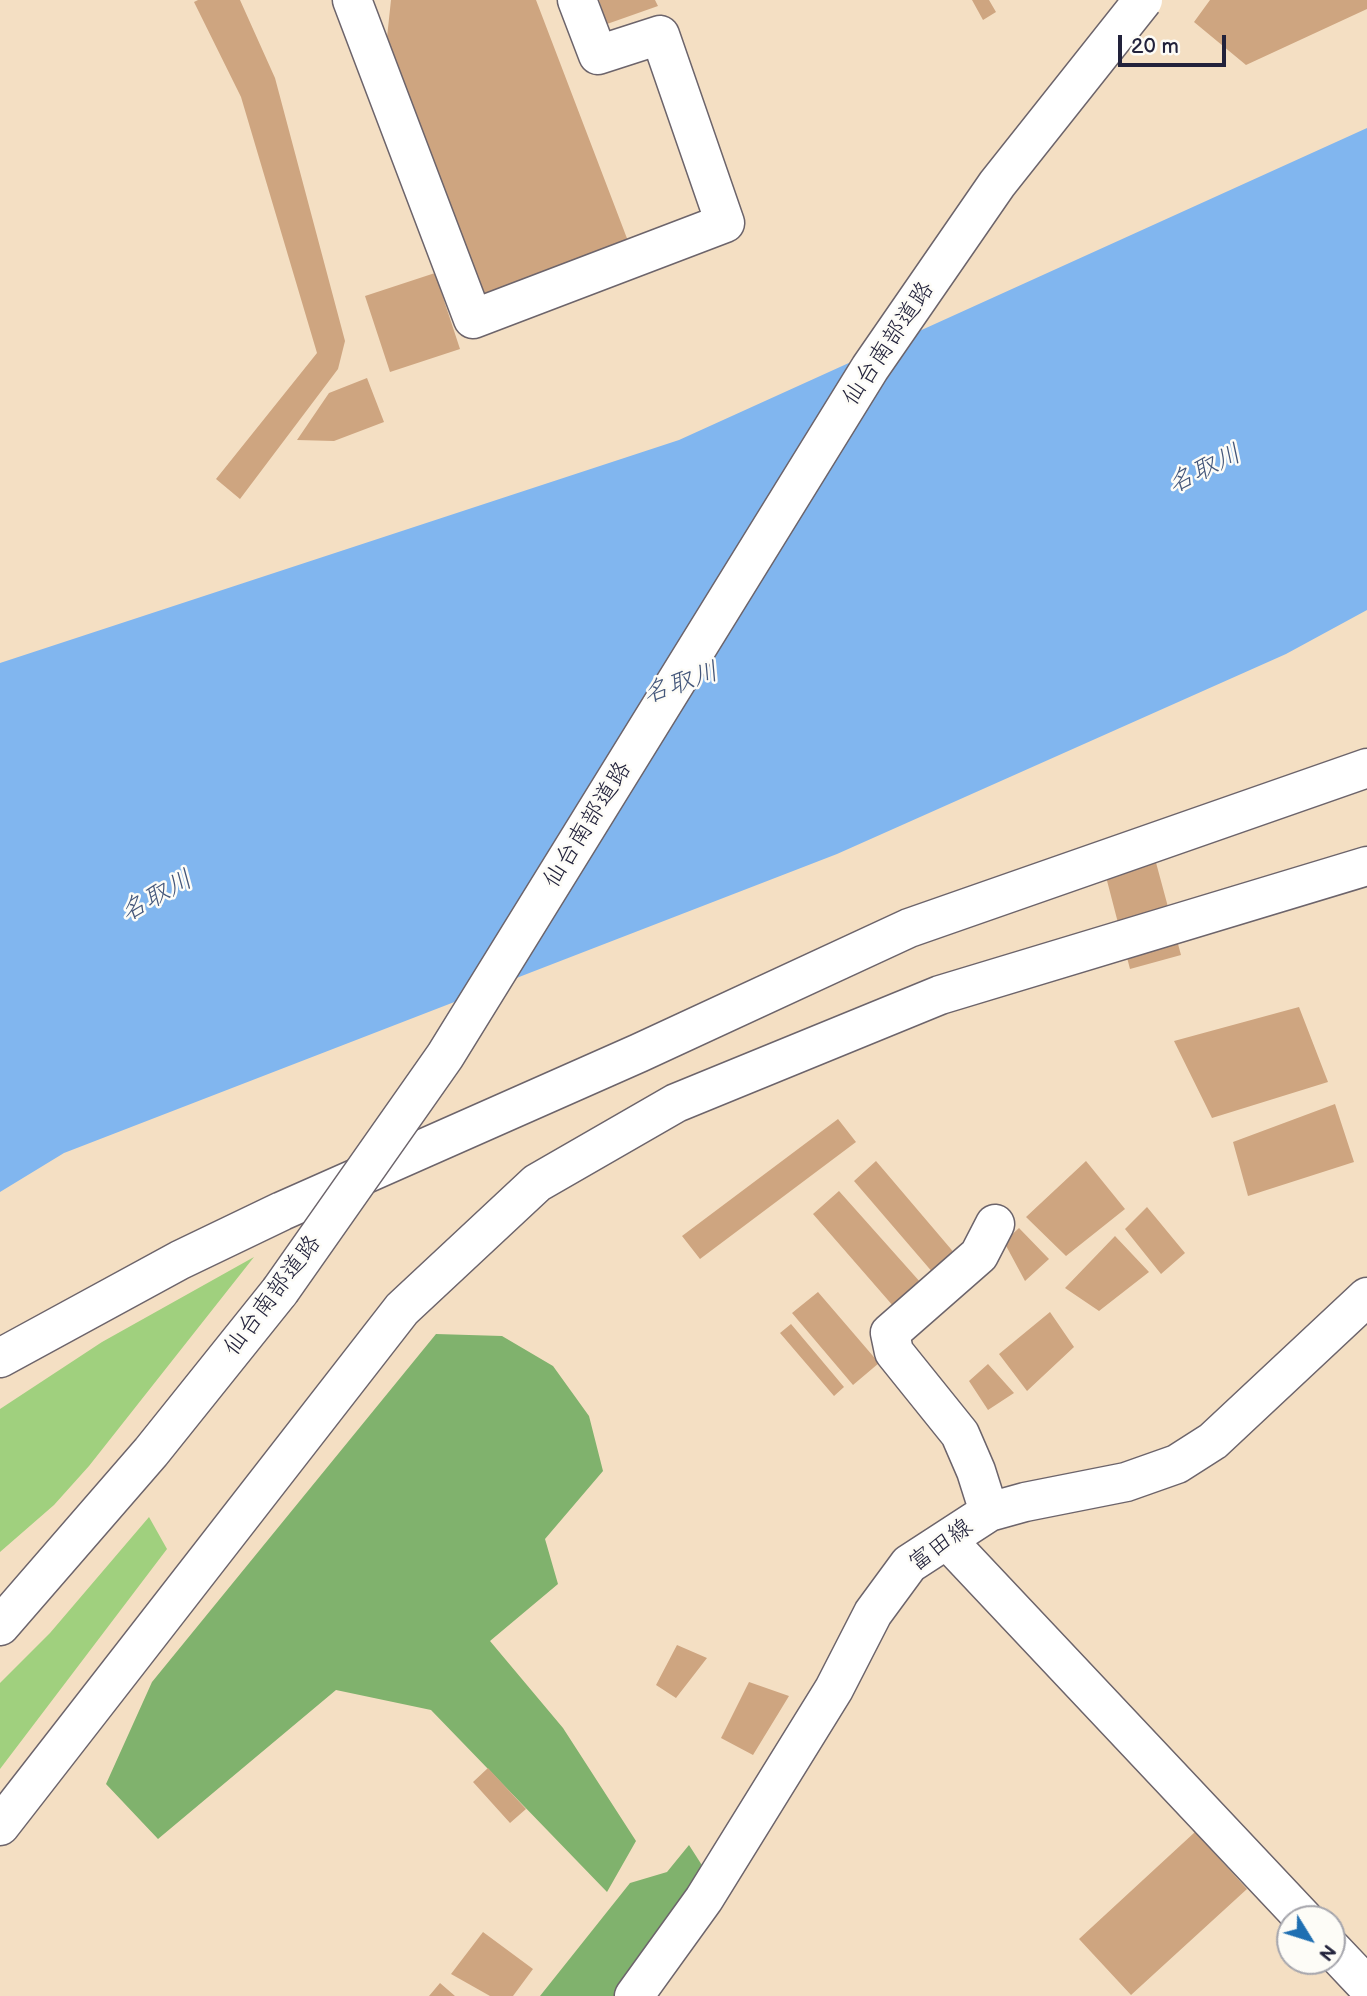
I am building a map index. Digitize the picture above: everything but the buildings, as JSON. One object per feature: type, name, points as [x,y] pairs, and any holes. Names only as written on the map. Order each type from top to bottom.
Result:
[{"type":"main road","points":[[352,0],[473,319],[725,223],[660,35],[598,55],[577,0]]},
{"type":"main road","name":"仙台南部道路","points":[[0,1626],[152,1452],[280,1291],[445,1056],[870,368],[997,184],[1143,0]]},
{"type":"main road","points":[[0,1358],[180,1260],[282,1211],[639,1053],[909,928],[1367,768]]},
{"type":"main road","points":[[0,1826],[402,1309],[537,1183],[676,1103],[940,995],[1367,866]]},
{"type":"main road","points":[[989,1512],[960,1434],[894,1352],[890,1333],[979,1255],[995,1224]]},
{"type":"main road","name":"富田線","points":[[634,1996],[719,1876],[834,1689],[873,1612],[909,1564],[989,1512],[1126,1482],[1177,1464],[1213,1441],[1367,1297]]},
{"type":"main road","points":[[947,1540],[1291,1905]]},
{"type":"main road","points":[[1346,1964],[1367,1986]]},
{"type":"green space","points":[[254,1257],[89,1466],[54,1505],[0,1552],[0,1409],[102,1342]]},
{"type":"green space","points":[[436,1334],[502,1336],[553,1366],[589,1416],[603,1471],[545,1539],[558,1584],[490,1641],[563,1728],[636,1841],[607,1892],[431,1710],[336,1690],[158,1839],[106,1784],[152,1682]]},
{"type":"green space","points":[[149,1517],[167,1549],[0,1769],[0,1683],[50,1633]]},
{"type":"green space","points":[[689,1845],[705,1870],[618,1996],[540,1996],[630,1883],[667,1872]]},
{"type":"water","name":"名取川","points":[[1367,128],[1367,610],[1286,654],[837,854],[64,1153],[0,1192],[0,663],[679,440]]}]
